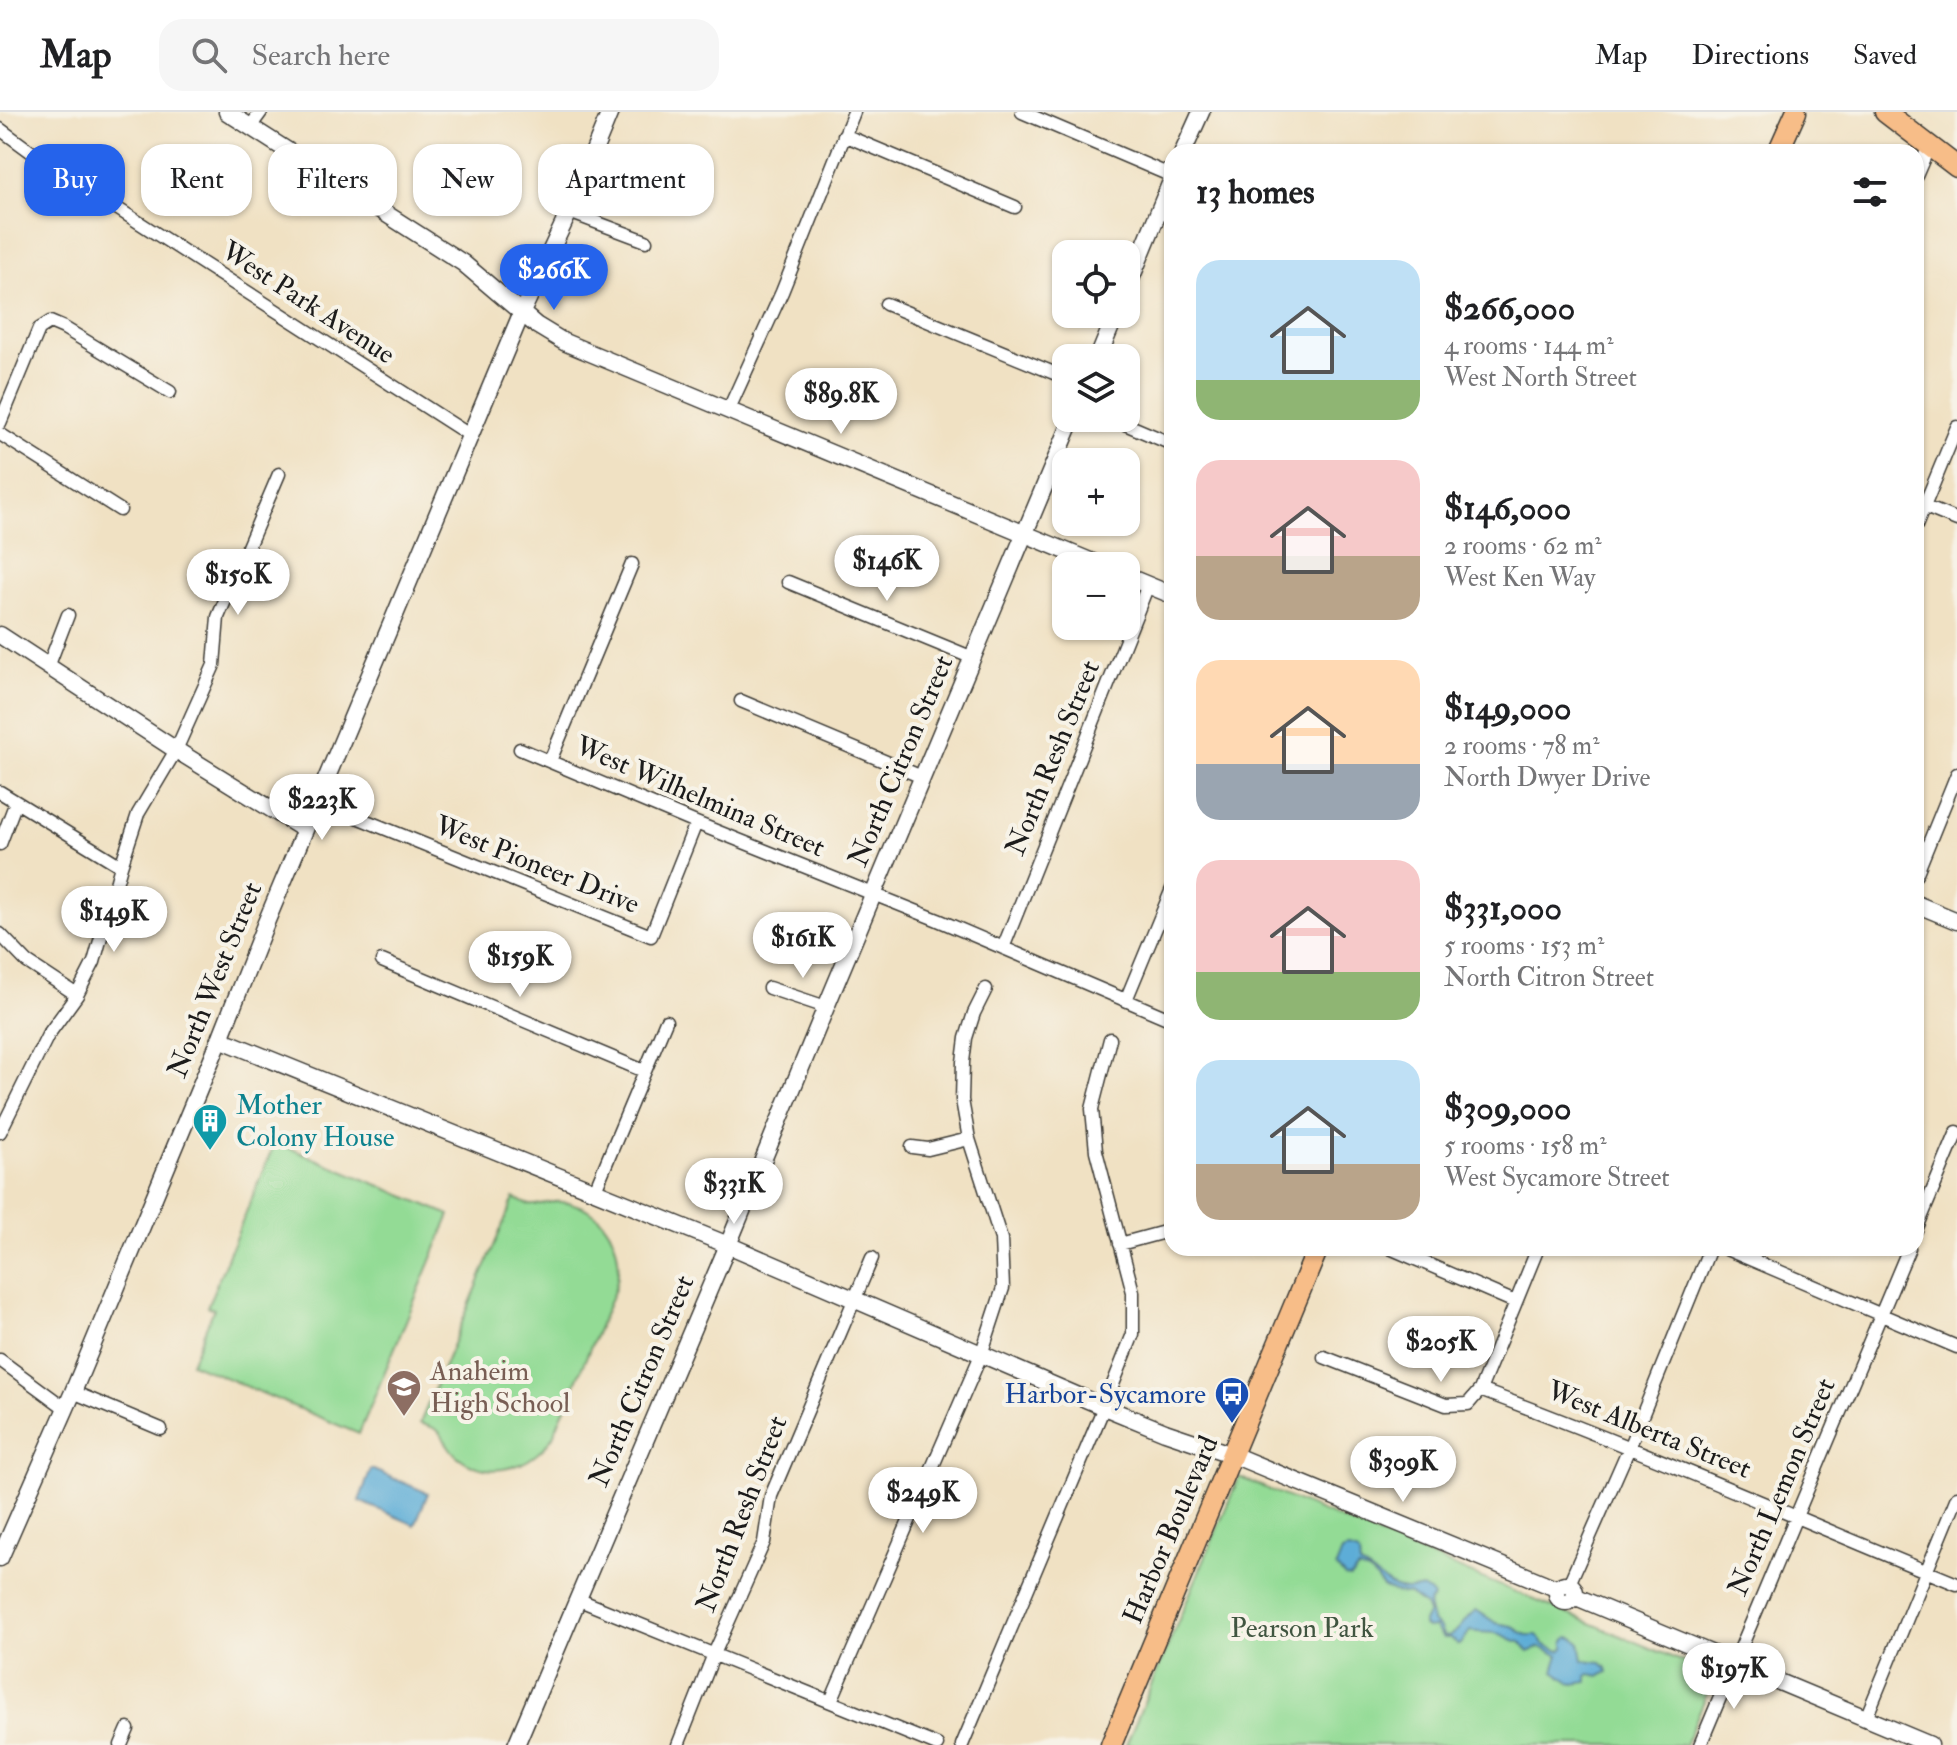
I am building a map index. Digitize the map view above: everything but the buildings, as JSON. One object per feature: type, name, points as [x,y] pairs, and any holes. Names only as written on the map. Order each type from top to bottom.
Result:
[{"type":"main road","points":[[1782,144],[1796,112]]},
{"type":"main road","points":[[1885,112],[1957,167]]},
{"type":"main road","name":"Harbor Boulevard","points":[[1111,1745],[1315,1256]]},
{"type":"street","points":[[227,112],[463,263],[536,325],[564,342],[1068,552]]},
{"type":"street","points":[[250,127],[261,112]]},
{"type":"street","name":"North West Street","points":[[597,144],[610,112]]},
{"type":"street","points":[[728,411],[782,292],[854,112]]},
{"type":"street","points":[[1022,112],[1164,182]]},
{"type":"street","points":[[1187,144],[1201,112]]},
{"type":"street","name":"West Park Avenue","points":[[0,129],[45,162],[471,436]]},
{"type":"street","points":[[844,135],[1015,207]]},
{"type":"street","points":[[1924,158],[1929,146]]},
{"type":"street","points":[[1140,258],[1164,201]]},
{"type":"street","name":"North West Street","points":[[0,1558],[73,1392],[522,312],[567,216]]},
{"type":"street","points":[[580,216],[646,241]]},
{"type":"street","points":[[886,304],[1052,372]]},
{"type":"street","points":[[0,423],[39,329],[50,322],[170,392]]},
{"type":"street","points":[[1924,496],[1957,427]]},
{"type":"street","points":[[1140,430],[1164,441]]},
{"type":"street","name":"North Citron Street","points":[[516,1745],[1067,432]]},
{"type":"street","points":[[0,434],[120,510]]},
{"type":"street","points":[[0,1132],[48,1035],[77,995],[94,962],[138,814],[176,750],[214,665],[218,617],[279,474]]},
{"type":"street","points":[[1924,506],[1957,520]]},
{"type":"street","points":[[550,761],[632,564]]},
{"type":"street","points":[[788,582],[973,658]]},
{"type":"street","points":[[1140,582],[1164,592]]},
{"type":"street","name":"North Resh Street","points":[[1003,948],[1148,585]]},
{"type":"street","points":[[48,667],[68,615]]},
{"type":"street","points":[[0,635],[305,830]]},
{"type":"street","points":[[741,701],[922,777]]},
{"type":"street","name":"West Wilhelmina Street","points":[[520,749],[938,920],[1164,1017]]},
{"type":"street","points":[[1924,855],[1957,774]]},
{"type":"street","points":[[0,792],[121,866]]},
{"type":"street","name":"West Pioneer Drive","points":[[317,801],[651,936],[696,823]]},
{"type":"street","points":[[0,844],[16,802]]},
{"type":"street","points":[[1924,907],[1957,921]]},
{"type":"street","points":[[1126,1000],[1164,908]]},
{"type":"street","points":[[0,934],[27,962],[77,995]]},
{"type":"street","points":[[382,961],[644,1071]]},
{"type":"street","points":[[769,988],[826,1007]]},
{"type":"street","points":[[831,1701],[981,1355],[1003,1288],[1001,1239],[969,1139],[962,1100],[966,1038],[986,989]]},
{"type":"street","points":[[595,1190],[666,1021]]},
{"type":"street","points":[[220,1039],[728,1245],[1165,1432],[1233,1455],[1567,1590],[1930,1745]]},
{"type":"street","points":[[962,1745],[1133,1334],[1133,1292],[1096,1151],[1092,1109],[1110,1039]]},
{"type":"street","points":[[1924,1211],[1957,1132]]},
{"type":"street","points":[[912,1147],[928,1149],[969,1139]]},
{"type":"street","points":[[1120,1244],[1164,1232]]},
{"type":"street","points":[[1409,1256],[1515,1302]]},
{"type":"street","points":[[1324,1357],[1446,1405],[1468,1404],[1480,1390],[1535,1256]]},
{"type":"street","points":[[1567,1590],[1707,1256]]},
{"type":"street","points":[[1743,1256],[1957,1347]]},
{"type":"street","name":"North Lemon Street","points":[[1700,1745],[1906,1256]]},
{"type":"street","name":"North Resh Street","points":[[678,1745],[764,1542],[771,1496],[872,1258]]},
{"type":"street","points":[[0,1360],[65,1408]]},
{"type":"street","name":"West Alberta Street","points":[[1480,1390],[1543,1413],[1957,1584]]},
{"type":"street","points":[[73,1392],[161,1429]]},
{"type":"street","points":[[1866,1718],[1957,1497]]},
{"type":"street","points":[[577,1599],[937,1745]]},
{"type":"street","points":[[121,1745],[128,1729]]},
{"type":"green space","points":[[275,1142],[450,1215],[359,1434],[191,1363],[214,1309],[207,1307]]},
{"type":"green space","points":[[514,1198],[531,1205],[562,1202],[591,1212],[610,1232],[618,1259],[618,1274],[615,1289],[553,1436],[522,1464],[495,1470],[468,1463],[453,1452],[437,1430],[420,1423]]},
{"type":"green space","name":"Pearson Park","points":[[1239,1477],[1715,1675],[1685,1745],[1126,1745]]},
{"type":"water","points":[[371,1469],[428,1493],[415,1525],[359,1501]]},
{"type":"water","points":[[1342,1552],[1358,1553],[1360,1565],[1389,1585],[1403,1590],[1422,1588],[1431,1593],[1433,1598],[1428,1604],[1432,1622],[1440,1628],[1444,1637],[1459,1629],[1476,1610],[1496,1623],[1512,1626],[1527,1635],[1537,1635],[1545,1645],[1560,1651],[1568,1637],[1574,1638],[1580,1643],[1583,1660],[1601,1662],[1608,1672],[1600,1676],[1590,1674],[1587,1682],[1573,1684],[1554,1671],[1559,1655],[1540,1647],[1529,1652],[1521,1642],[1494,1633],[1470,1631],[1458,1645],[1451,1638],[1443,1638],[1435,1627],[1423,1626],[1428,1612],[1409,1594],[1384,1588],[1369,1572],[1358,1569],[1350,1578],[1345,1577],[1336,1567]]},
{"type":"place","name":"Mother Colony House","points":[[210,1152]]},
{"type":"place","name":"Anaheim High School","points":[[404,1418]]},
{"type":"place","name":"Harbor-Sycamore","points":[[1232,1425]]}]
